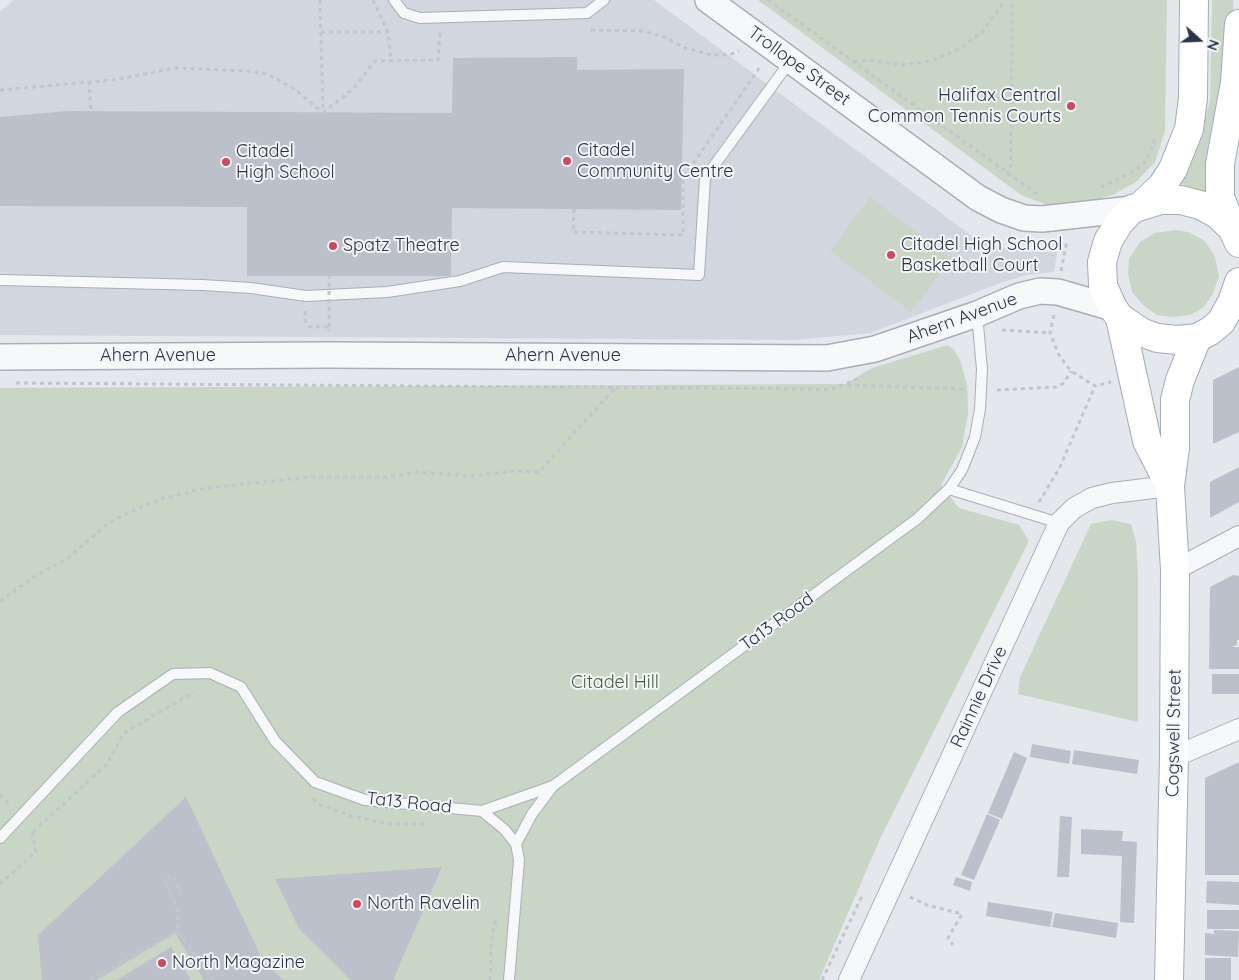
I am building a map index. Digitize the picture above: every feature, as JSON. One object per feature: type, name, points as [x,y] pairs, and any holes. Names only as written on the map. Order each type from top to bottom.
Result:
[{"type":"main road","points":[[1137,207],[1162,186],[1173,169],[1189,129],[1193,98],[1194,0]]},
{"type":"main road","points":[[1235,236],[1220,196],[1220,164],[1235,83],[1239,24]]},
{"type":"main road","points":[[1137,207],[1161,200],[1181,200],[1200,204],[1217,214],[1235,236]]},
{"type":"main road","name":"Cogswell Street","points":[[1137,207],[1119,223],[1108,241],[1102,262],[1103,286],[1116,313],[1147,440],[1170,486]]},
{"type":"main road","points":[[1116,313],[1141,332],[1157,338],[1178,340],[1197,338],[1220,322],[1232,302],[1239,282]]},
{"type":"main road","name":"Cogswell Street","points":[[1169,980],[1174,757],[1175,570],[1170,486],[1175,448],[1175,400],[1180,380],[1197,338]]},
{"type":"street","name":"Trollope Street","points":[[708,0],[791,59],[978,198],[1001,210],[1024,218],[1042,219],[1137,207]]},
{"type":"street","name":"Ahern Avenue","points":[[0,357],[338,355],[828,358],[875,348],[977,314],[1019,296],[1040,291],[1058,292],[1116,313]]},
{"type":"street","name":"Rainnie Drive","points":[[849,980],[1059,523],[1074,508],[1092,498],[1112,493],[1170,486]]},
{"type":"street","points":[[1175,570],[1239,536]]},
{"type":"street","points":[[1174,757],[1239,728]]},
{"type":"lane","points":[[394,0],[404,13],[420,18],[587,13],[604,0]]},
{"type":"lane","points":[[0,280],[202,284],[251,288],[306,296],[396,291],[460,281],[503,266],[699,275],[706,178],[791,59]]},
{"type":"lane","name":"Ta13 Road","points":[[553,786],[917,519],[949,490],[962,470],[975,437],[982,390],[977,314]]},
{"type":"lane","points":[[949,490],[1059,523]]},
{"type":"lane","name":"Ta13 Road","points":[[0,838],[118,712],[173,674],[210,673],[241,688],[275,741],[315,782],[365,800],[482,811]]},
{"type":"lane","points":[[482,811],[553,786]]},
{"type":"lane","points":[[516,844],[532,814],[553,786]]},
{"type":"lane","points":[[482,811],[505,830],[516,844],[519,860],[509,980]]},
{"type":"path","points":[[320,0],[324,113]]},
{"type":"path","points":[[373,0],[385,20],[391,60]]},
{"type":"path","points":[[768,0],[1007,175],[1042,196]]},
{"type":"path","points":[[853,62],[866,60],[902,65],[931,61],[961,48],[983,32],[1005,0]]},
{"type":"path","points":[[1007,175],[1011,164],[1012,0]]},
{"type":"path","points":[[596,26],[590,30],[649,33],[662,36],[685,48],[711,55],[729,55],[740,50]]},
{"type":"path","points":[[321,32],[388,32]]},
{"type":"path","points":[[324,113],[353,88],[375,60],[438,60],[440,32]]},
{"type":"path","points":[[574,209],[573,232],[683,235],[683,178],[760,66]]},
{"type":"path","points":[[0,90],[113,80],[176,68],[253,72],[266,74],[293,88],[324,113]]},
{"type":"path","points":[[89,81],[91,112]]},
{"type":"path","points":[[1100,188],[1131,173],[1143,164],[1151,152],[1154,140]]},
{"type":"path","points":[[1060,275],[1067,233]]},
{"type":"path","points":[[306,296],[305,321],[309,327],[329,327],[329,276]]},
{"type":"path","points":[[1001,330],[1050,333],[1059,355],[1071,371],[1095,386],[1117,380]]},
{"type":"path","points":[[846,385],[982,390],[1056,387],[1064,383],[1071,371]]},
{"type":"path","points":[[10,383],[832,389],[846,385],[868,374]]},
{"type":"path","points":[[1037,505],[1059,469],[1095,386]]},
{"type":"path","points":[[0,601],[32,578],[70,557],[112,522],[137,508],[160,499],[206,488],[312,477],[387,478],[418,472],[471,476],[515,471],[538,472],[616,387]]},
{"type":"path","points":[[33,832],[106,765],[124,733],[189,692],[196,691]]},
{"type":"path","points":[[306,793],[318,804],[352,816],[389,824],[438,823]]},
{"type":"path","points":[[0,884],[36,852],[33,832],[21,817]]},
{"type":"path","points":[[182,895],[173,875],[164,879],[177,908],[178,930],[212,980]]},
{"type":"path","points":[[907,896],[927,905],[962,914],[948,938],[953,946]]},
{"type":"path","points":[[490,980],[492,932],[498,917]]},
{"type":"path","points":[[90,980],[178,930]]},
{"type":"shaded area","name":"Citadel High School","points":[[14,0],[654,0],[976,239],[1003,248],[1031,252],[1057,252],[1054,272],[1027,275],[1003,282],[870,333],[795,340],[0,335],[0,12]]},
{"type":"green space","points":[[758,0],[1167,0],[1165,131],[1155,162],[1136,182],[1114,194],[1078,206],[1052,207],[1021,195]]},
{"type":"green space","points":[[1212,0],[1233,0],[1234,46],[1210,192],[1202,194],[1179,182],[1198,144],[1210,101]]},
{"type":"green space","name":"Citadel High School Basketball Court","points":[[870,197],[951,259],[911,312],[830,251]]},
{"type":"green space","points":[[1174,230],[1188,232],[1205,241],[1215,257],[1219,276],[1213,294],[1203,308],[1190,315],[1173,317],[1157,315],[1144,306],[1132,292],[1128,274],[1129,259],[1140,242],[1155,233]]},
{"type":"green space","name":"Citadel Hill","points":[[948,345],[954,350],[960,360],[967,384],[968,414],[962,447],[941,485],[959,508],[1019,525],[1029,541],[880,839],[819,980],[0,980],[0,388],[845,384],[872,368]]},
{"type":"green space","points":[[1112,520],[1131,524],[1136,541],[1138,575],[1138,722],[1018,694],[1020,677],[1091,524]]},
{"type":"building","name":"Citadel High School","points":[[577,57],[577,70],[684,69],[681,210],[452,208],[451,276],[247,276],[247,207],[0,206],[0,117],[67,111],[452,113],[453,58]]},
{"type":"building","points":[[1239,367],[1239,432],[1213,444],[1213,380]]},
{"type":"building","points":[[1239,467],[1239,502],[1210,518],[1210,482]]},
{"type":"building","points":[[1233,575],[1239,576],[1239,640],[1237,640],[1237,645],[1232,647],[1239,647],[1239,669],[1209,669],[1210,587]]},
{"type":"building","points":[[1212,674],[1239,674],[1239,694],[1212,694]]},
{"type":"building","points":[[1032,744],[1071,751],[1069,764],[1030,757]]},
{"type":"building","points":[[1074,750],[1139,760],[1137,774],[1072,764]]},
{"type":"building","points":[[1014,752],[1027,758],[1002,819],[988,813]]},
{"type":"building","points":[[1239,762],[1239,875],[1205,875],[1205,778]]},
{"type":"building","points":[[186,797],[262,959],[283,980],[204,980],[175,933],[97,980],[42,980],[38,935]]},
{"type":"building","points":[[987,814],[1000,820],[974,880],[961,875]]},
{"type":"building","points":[[1060,816],[1072,817],[1069,877],[1057,877]]},
{"type":"building","points":[[1081,829],[1123,831],[1122,841],[1137,842],[1134,923],[1120,922],[1122,856],[1081,854]]},
{"type":"building","name":"North Ravelin","points":[[442,867],[393,980],[351,980],[299,929],[275,879]]},
{"type":"building","points":[[956,877],[972,882],[970,891],[953,885]]},
{"type":"building","points":[[1207,881],[1239,882],[1239,905],[1206,903]]},
{"type":"building","points":[[988,902],[1053,912],[1050,927],[986,916]]},
{"type":"building","points":[[1207,910],[1239,910],[1239,929],[1207,929]]},
{"type":"building","points":[[1055,913],[1118,923],[1116,938],[1052,927]]},
{"type":"building","points":[[1214,930],[1239,931],[1238,957],[1205,955],[1205,933],[1214,934]]},
{"type":"building","name":"North Magazine","points":[[171,947],[191,980],[117,980]]},
{"type":"building","points":[[1205,958],[1231,958],[1231,980],[1205,980]]},
{"type":"place","name":"Halifax Central Common Tennis Courts","points":[[1071,106]]},
{"type":"place","name":"Citadel Community Centre","points":[[567,161]]},
{"type":"place","name":"Citadel High School","points":[[226,162]]},
{"type":"place","name":"Spatz Theatre","points":[[333,246]]},
{"type":"place","name":"Citadel High School Basketball Court","points":[[891,255]]},
{"type":"place","name":"North Ravelin","points":[[357,904]]},
{"type":"place","name":"North Magazine","points":[[162,963]]}]
